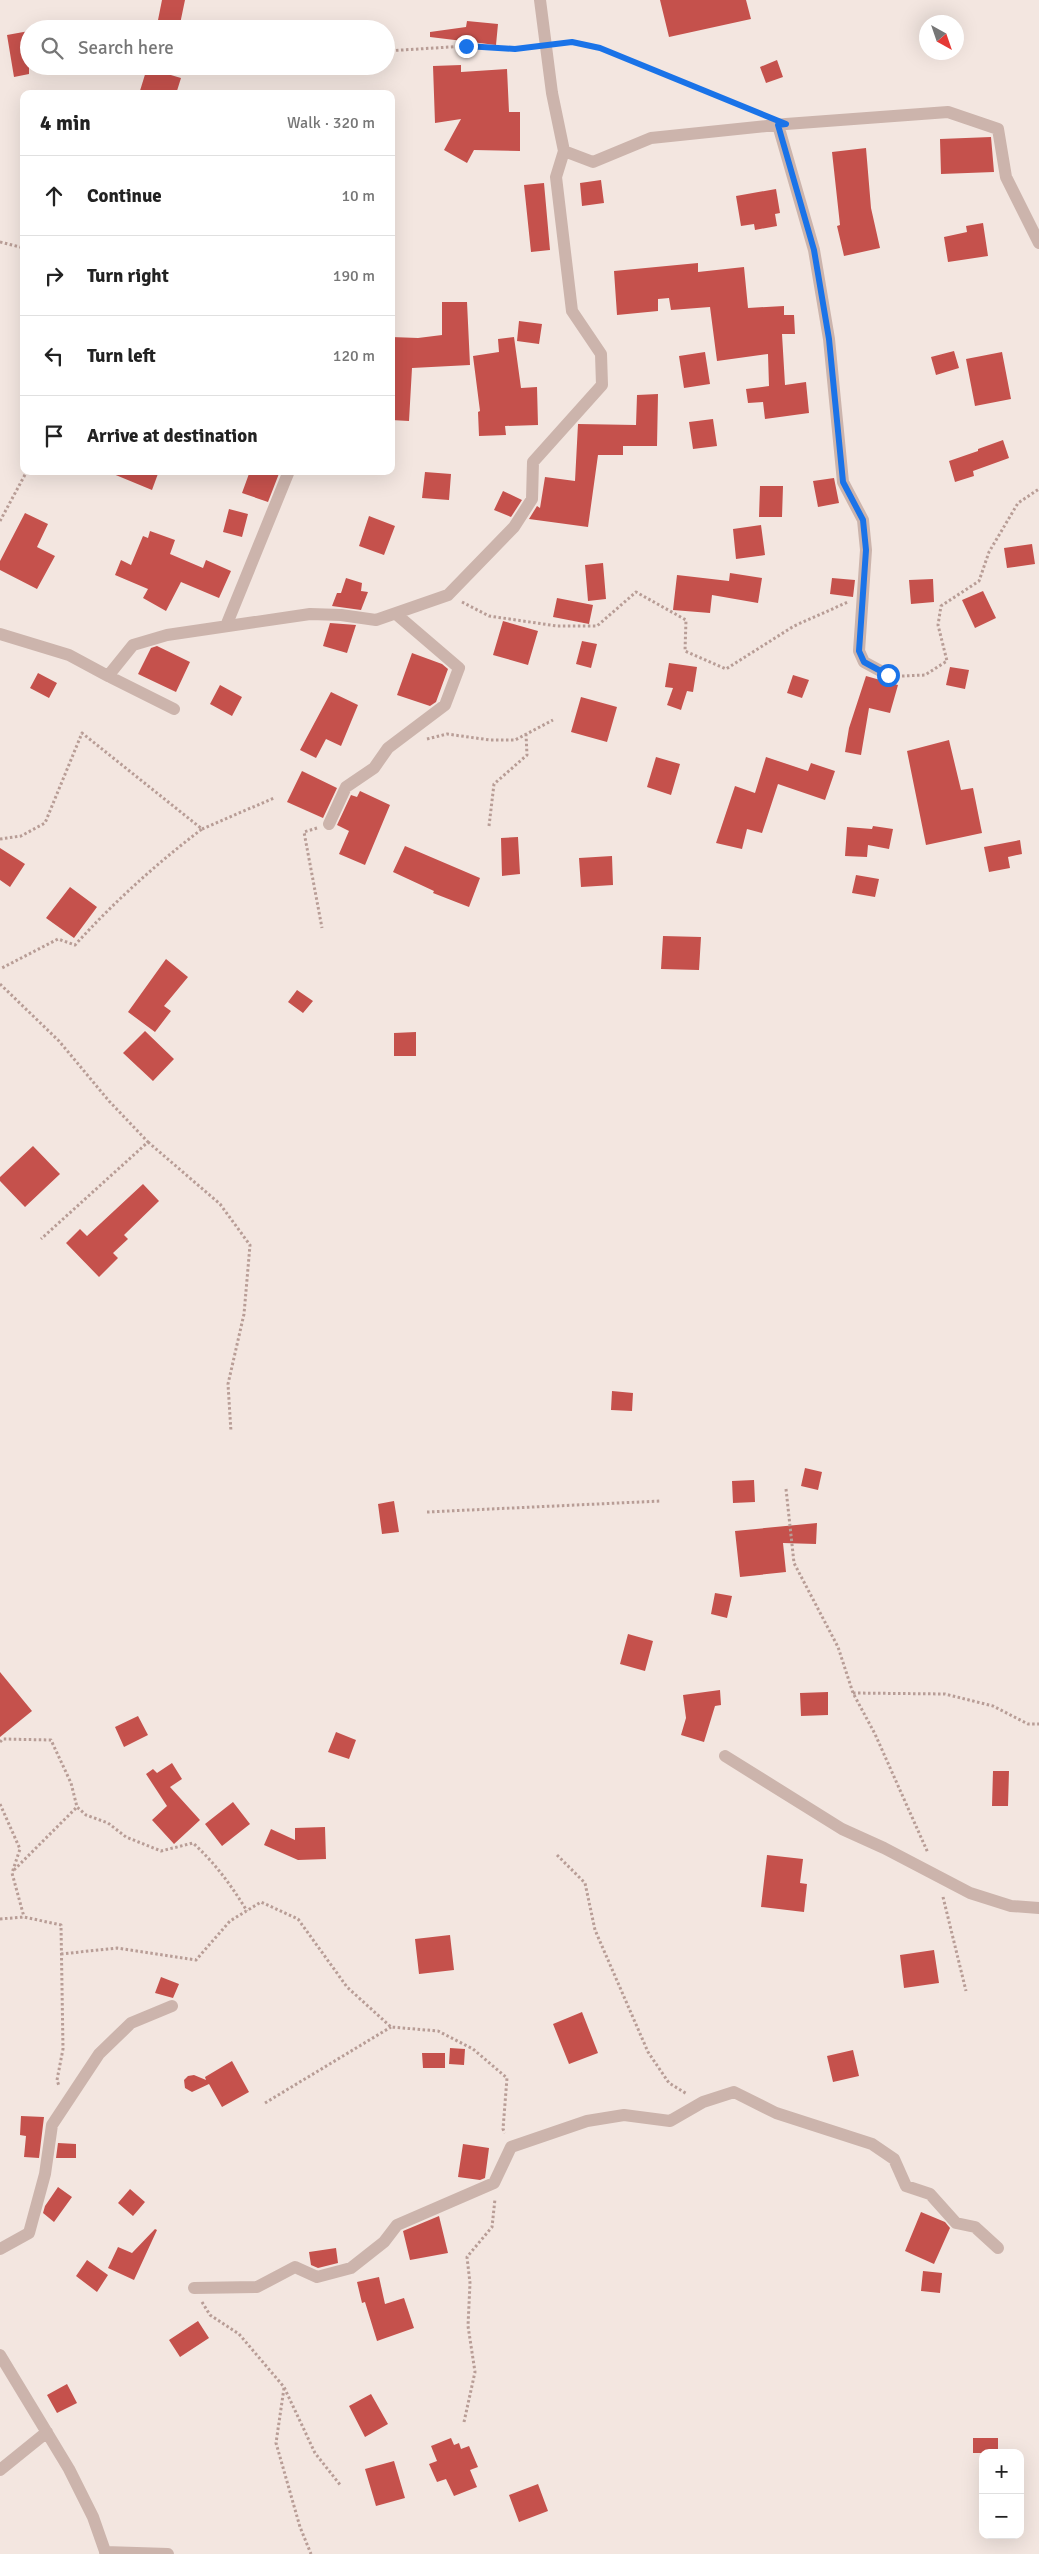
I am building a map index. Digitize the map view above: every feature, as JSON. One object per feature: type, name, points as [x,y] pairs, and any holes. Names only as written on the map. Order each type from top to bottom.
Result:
[{"type":"street","points":[[108,676],[134,645],[167,635],[310,614],[341,615],[376,620],[448,595],[514,527],[532,499],[533,462],[602,385],[601,354],[572,311],[556,177],[564,151],[552,93],[540,0]]},
{"type":"street","points":[[564,151],[593,162],[651,138],[778,125],[948,112],[998,129],[1006,177],[1039,243]]},
{"type":"street","points":[[778,125],[814,250],[829,339],[843,482],[863,520],[866,550],[859,651],[864,662],[888,675]]},
{"type":"street","points":[[226,626],[287,475]]},
{"type":"street","points":[[329,824],[346,787],[374,768],[388,748],[445,705],[459,668],[396,614]]},
{"type":"street","points":[[0,634],[69,655],[174,709]]},
{"type":"street","points":[[725,1756],[842,1829],[884,1848],[970,1893],[1002,1903],[1039,1908]]},
{"type":"street","points":[[0,2249],[29,2233],[45,2174],[52,2125],[99,2054],[131,2023],[172,2006]]},
{"type":"street","points":[[194,2288],[257,2287],[295,2267],[316,2277],[351,2268],[384,2242],[397,2225],[494,2183],[511,2147],[587,2121],[624,2116],[670,2121],[702,2102],[734,2092],[776,2113],[872,2144],[894,2159],[906,2186],[930,2194],[956,2223],[976,2227],[998,2248]]},
{"type":"street","points":[[0,2354],[69,2469],[93,2517],[105,2553],[168,2554]]},
{"type":"street","points":[[0,2470],[47,2432]]},
{"type":"path","points":[[395,50],[466,46],[515,49],[572,42],[600,48],[759,113]]},
{"type":"path","points":[[0,242],[20,247]]},
{"type":"path","points":[[0,520],[26,475]]},
{"type":"path","points":[[888,675],[925,675],[948,661],[938,625],[941,606],[979,581],[989,552],[1018,503],[1039,489]]},
{"type":"path","points":[[448,595],[490,616],[558,626],[597,626],[636,592],[686,620],[685,651],[726,669],[794,626],[854,599],[863,591]]},
{"type":"path","points":[[422,740],[447,734],[490,740],[516,740],[553,720]]},
{"type":"path","points":[[0,839],[21,836],[45,823],[82,733],[202,830]]},
{"type":"path","points":[[489,826],[494,784],[527,755],[526,734]]},
{"type":"path","points":[[0,969],[58,939],[75,945],[109,909],[160,861],[202,830],[274,798]]},
{"type":"path","points":[[322,928],[304,832],[329,824]]},
{"type":"path","points":[[0,984],[59,1042],[109,1101],[148,1142],[220,1204],[250,1244],[244,1314],[228,1384],[231,1432]]},
{"type":"path","points":[[41,1239],[148,1142]]},
{"type":"path","points":[[786,1488],[794,1564],[838,1647],[853,1693],[875,1734],[938,1876],[966,1991]]},
{"type":"path","points":[[427,1512],[661,1502]]},
{"type":"path","points":[[853,1693],[945,1694],[993,1706],[1028,1724],[1039,1724]]},
{"type":"path","points":[[0,1742],[4,1739],[51,1740],[71,1783],[77,1807],[86,1815],[108,1824],[126,1837],[161,1851],[193,1843],[215,1863],[233,1887],[247,1911]]},
{"type":"path","points":[[0,1804],[20,1848],[12,1873],[24,1917]]},
{"type":"path","points":[[12,1873],[77,1807]]},
{"type":"path","points":[[558,1855],[585,1883],[596,1930],[648,2052],[669,2083],[702,2102]]},
{"type":"path","points":[[61,1954],[117,1948],[196,1960],[230,1921],[261,1902],[298,1919],[347,1987],[391,2027]]},
{"type":"path","points":[[0,1919],[24,1917],[61,1925],[63,2049],[57,2080],[63,2109]]},
{"type":"path","points":[[265,2103],[391,2027],[438,2030],[474,2049],[506,2078],[502,2128],[511,2147]]},
{"type":"path","points":[[464,2422],[475,2372],[468,2326],[470,2283],[467,2257],[492,2227],[495,2208],[494,2183]]},
{"type":"path","points":[[194,2288],[210,2315],[239,2334],[284,2387],[315,2453],[341,2486]]},
{"type":"path","points":[[284,2387],[276,2443],[300,2527],[311,2554]]},
{"type":"building","points":[[162,0],[185,0],[181,20],[158,20]]},
{"type":"building","points":[[660,0],[746,0],[751,19],[669,37]]},
{"type":"building","points":[[467,21],[498,24],[496,45],[430,37],[430,32],[466,27]]},
{"type":"building","points":[[20,33],[20,75],[24,75],[14,77],[7,35]]},
{"type":"building","points":[[777,60],[783,77],[766,83],[760,67]]},
{"type":"building","points":[[461,65],[461,72],[507,69],[509,112],[520,112],[520,151],[474,150],[467,163],[444,150],[461,119],[435,123],[433,66]]},
{"type":"building","points":[[145,75],[171,75],[181,78],[177,90],[140,90]]},
{"type":"building","points":[[991,137],[994,172],[941,174],[940,139]]},
{"type":"building","points":[[866,148],[871,208],[880,248],[844,256],[837,226],[840,225],[832,152]]},
{"type":"building","points":[[601,180],[604,203],[582,206],[580,183]]},
{"type":"building","points":[[544,183],[550,250],[531,252],[524,185]]},
{"type":"building","points":[[776,189],[780,213],[775,214],[777,226],[755,230],[754,224],[741,226],[736,196]]},
{"type":"building","points":[[983,223],[988,256],[948,262],[944,237],[967,232],[966,226]]},
{"type":"building","points":[[698,263],[698,272],[744,267],[748,308],[784,306],[784,315],[794,315],[795,334],[782,334],[785,385],[806,382],[809,413],[765,419],[763,402],[748,403],[746,389],[769,386],[768,354],[717,361],[710,307],[671,310],[669,298],[658,299],[658,311],[617,315],[614,271]]},
{"type":"building","points":[[442,302],[467,302],[470,365],[412,368],[409,421],[395,420],[395,337],[418,338],[442,335]]},
{"type":"building","points":[[519,321],[542,324],[539,344],[517,341]]},
{"type":"building","points":[[514,337],[521,388],[537,387],[538,425],[505,426],[506,435],[479,436],[478,412],[480,411],[473,356],[499,352],[498,339]]},
{"type":"building","points":[[954,351],[959,368],[936,375],[931,357]]},
{"type":"building","points":[[705,352],[710,384],[684,388],[679,356]]},
{"type":"building","points":[[1002,352],[1011,399],[975,406],[966,359]]},
{"type":"building","points":[[658,394],[657,446],[623,446],[623,455],[598,455],[588,527],[529,519],[537,506],[540,508],[545,477],[575,481],[578,424],[636,425],[637,395]]},
{"type":"building","points":[[713,419],[717,446],[693,449],[689,422]]},
{"type":"building","points":[[1003,440],[1009,458],[973,471],[974,476],[955,482],[949,461]]},
{"type":"building","points":[[425,472],[451,474],[449,500],[422,498]]},
{"type":"building","points":[[116,475],[158,475],[152,490]]},
{"type":"building","points":[[249,475],[278,475],[268,502],[242,493]]},
{"type":"building","points":[[834,478],[839,503],[818,507],[813,481]]},
{"type":"building","points":[[760,486],[783,486],[782,517],[759,517]]},
{"type":"building","points":[[503,491],[522,500],[511,517],[494,510]]},
{"type":"building","points":[[229,509],[248,514],[242,537],[223,532]]},
{"type":"building","points":[[25,513],[48,524],[37,547],[55,556],[37,589],[0,570],[0,561]]},
{"type":"building","points":[[369,516],[395,526],[384,555],[359,546]]},
{"type":"building","points":[[761,525],[765,555],[736,559],[733,529]]},
{"type":"building","points":[[150,531],[175,540],[170,554],[203,568],[206,560],[231,571],[219,598],[181,582],[166,611],[143,598],[148,589],[115,575],[121,560],[131,565],[143,536],[148,538]]},
{"type":"building","points":[[1032,544],[1035,564],[1007,568],[1004,548]]},
{"type":"building","points":[[603,563],[606,599],[588,601],[585,565]]},
{"type":"building","points":[[730,573],[762,578],[758,603],[712,595],[710,613],[673,610],[677,575],[729,581]]},
{"type":"building","points":[[346,578],[362,583],[361,591],[368,592],[361,610],[332,606],[337,593],[341,593]]},
{"type":"building","points":[[832,578],[855,580],[853,597],[830,594]]},
{"type":"building","points":[[933,579],[934,602],[911,604],[909,580]]},
{"type":"building","points":[[983,591],[996,618],[975,628],[962,600]]},
{"type":"building","points":[[557,598],[593,605],[589,624],[553,617]]},
{"type":"building","points":[[503,621],[538,631],[528,665],[493,655]]},
{"type":"building","points":[[330,623],[356,625],[347,653],[323,646]]},
{"type":"building","points":[[582,641],[597,644],[591,668],[576,664]]},
{"type":"building","points":[[157,646],[190,662],[176,692],[138,674],[151,648]]},
{"type":"building","points":[[412,653],[442,664],[448,669],[436,702],[430,706],[397,695]]},
{"type":"building","points":[[669,663],[697,667],[693,692],[687,691],[681,710],[667,705],[673,688],[665,687]]},
{"type":"building","points":[[950,667],[969,670],[965,689],[946,685]]},
{"type":"building","points":[[38,673],[57,683],[49,698],[30,688]]},
{"type":"building","points":[[793,675],[809,680],[802,698],[787,693]]},
{"type":"building","points":[[866,676],[898,685],[890,713],[869,708],[861,755],[845,752],[849,728]]},
{"type":"building","points":[[220,685],[242,697],[232,716],[210,704]]},
{"type":"building","points":[[331,692],[358,705],[341,746],[326,739],[316,758],[300,750]]},
{"type":"building","points":[[581,697],[617,707],[607,742],[571,732]]},
{"type":"building","points":[[949,740],[961,790],[973,788],[982,833],[926,845],[907,751]]},
{"type":"building","points":[[656,757],[680,764],[671,795],[647,787]]},
{"type":"building","points":[[766,757],[808,771],[811,763],[835,771],[825,800],[778,784],[762,833],[747,829],[742,849],[716,843],[735,786],[755,793]]},
{"type":"building","points":[[302,771],[337,788],[323,818],[287,802]]},
{"type":"building","points":[[360,791],[390,805],[365,865],[339,854],[349,831],[337,825],[351,795],[357,797]]},
{"type":"building","points":[[873,826],[893,829],[889,849],[868,845],[867,857],[845,856],[847,827],[872,829]]},
{"type":"building","points":[[518,837],[520,874],[502,876],[501,838]]},
{"type":"building","points":[[1020,840],[1022,854],[1008,857],[1010,868],[989,872],[984,847]]},
{"type":"building","points":[[405,846],[480,878],[469,907],[433,893],[434,891],[393,872]]},
{"type":"building","points":[[0,848],[25,864],[10,887],[0,880]]},
{"type":"building","points":[[612,856],[613,885],[581,887],[579,858]]},
{"type":"building","points":[[856,875],[879,879],[875,897],[852,893]]},
{"type":"building","points":[[70,887],[97,907],[74,938],[46,918]]},
{"type":"building","points":[[663,936],[701,937],[699,970],[661,969]]},
{"type":"building","points":[[166,959],[188,977],[164,1006],[171,1011],[155,1032],[128,1012]]},
{"type":"building","points":[[297,990],[313,1001],[303,1013],[288,1002]]},
{"type":"building","points":[[145,1031],[174,1059],[153,1081],[123,1053]]},
{"type":"building","points":[[416,1032],[416,1056],[394,1056],[394,1033]]},
{"type":"building","points":[[33,1146],[60,1174],[25,1207],[0,1181],[0,1177]]},
{"type":"building","points":[[143,1184],[159,1201],[124,1235],[128,1239],[113,1253],[118,1258],[99,1277],[66,1243],[80,1229],[87,1236]]},
{"type":"building","points":[[612,1391],[633,1393],[632,1411],[611,1410]]},
{"type":"building","points":[[805,1468],[822,1472],[818,1490],[801,1486]]},
{"type":"building","points":[[754,1480],[755,1502],[733,1503],[732,1481]]},
{"type":"building","points":[[394,1501],[399,1532],[382,1534],[378,1504]]},
{"type":"building","points":[[817,1523],[816,1544],[783,1543],[786,1572],[740,1577],[735,1531]]},
{"type":"building","points":[[715,1593],[732,1596],[727,1618],[711,1614]]},
{"type":"building","points":[[628,1634],[653,1641],[645,1671],[620,1664]]},
{"type":"building","points":[[0,1672],[32,1711],[0,1737]]},
{"type":"building","points":[[720,1690],[721,1705],[715,1706],[704,1742],[681,1735],[686,1718],[683,1695]]},
{"type":"building","points":[[828,1692],[828,1715],[801,1716],[800,1693]]},
{"type":"building","points":[[138,1716],[148,1735],[124,1747],[115,1727]]},
{"type":"building","points":[[336,1732],[356,1740],[349,1759],[328,1752]]},
{"type":"building","points":[[172,1763],[182,1779],[170,1787],[200,1820],[174,1844],[152,1820],[167,1806],[146,1774],[153,1769],[157,1773]]},
{"type":"building","points":[[993,1771],[1009,1771],[1008,1806],[992,1806]]},
{"type":"building","points":[[233,1802],[250,1824],[222,1846],[205,1824]]},
{"type":"building","points":[[325,1827],[326,1859],[298,1860],[264,1845],[271,1829],[295,1840],[295,1828]]},
{"type":"building","points":[[767,1855],[803,1859],[800,1883],[807,1884],[804,1912],[761,1907]]},
{"type":"building","points":[[450,1935],[454,1970],[419,1974],[415,1939]]},
{"type":"building","points":[[934,1950],[939,1983],[904,1988],[900,1955]]},
{"type":"building","points":[[161,1977],[179,1984],[173,1998],[155,1993]]},
{"type":"building","points":[[582,2012],[598,2053],[569,2064],[553,2024]]},
{"type":"building","points":[[450,2048],[465,2049],[464,2065],[449,2064]]},
{"type":"building","points":[[853,2050],[859,2076],[833,2082],[827,2056]]},
{"type":"building","points":[[422,2053],[445,2053],[445,2068],[423,2068]]},
{"type":"building","points":[[232,2061],[249,2092],[222,2107],[209,2084],[192,2092],[185,2088],[184,2080],[188,2076],[194,2075],[206,2080],[205,2077]]},
{"type":"building","points":[[21,2116],[44,2117],[39,2158],[24,2157],[26,2136],[20,2135]]},
{"type":"building","points":[[58,2143],[76,2144],[76,2158],[56,2158]]},
{"type":"building","points":[[463,2144],[489,2148],[485,2178],[480,2180],[458,2177]]},
{"type":"building","points":[[58,2187],[72,2197],[54,2222],[43,2213],[45,2206]]},
{"type":"building","points":[[130,2189],[145,2202],[133,2216],[118,2203]]},
{"type":"building","points":[[921,2212],[945,2222],[950,2228],[934,2264],[905,2251]]},
{"type":"building","points":[[439,2216],[448,2253],[410,2260],[403,2231]]},
{"type":"building","points":[[155,2229],[157,2230],[134,2280],[108,2268],[118,2247],[132,2253]]},
{"type":"building","points":[[336,2248],[338,2263],[318,2268],[311,2265],[309,2252]]},
{"type":"building","points":[[87,2260],[108,2275],[97,2292],[76,2276]]},
{"type":"building","points":[[923,2271],[942,2273],[940,2293],[921,2291]]},
{"type":"building","points":[[379,2277],[385,2304],[404,2298],[414,2328],[377,2341],[365,2302],[362,2303],[357,2282]]},
{"type":"building","points":[[198,2321],[209,2338],[180,2357],[169,2340]]},
{"type":"building","points":[[67,2384],[77,2403],[57,2413],[47,2395]]},
{"type":"building","points":[[371,2394],[388,2424],[365,2437],[349,2406]]},
{"type":"building","points":[[451,2438],[454,2445],[459,2443],[461,2449],[469,2446],[478,2467],[470,2470],[477,2487],[454,2496],[446,2479],[437,2482],[429,2464],[437,2461],[431,2446]]},
{"type":"building","points":[[973,2438],[998,2438],[998,2449],[979,2449],[979,2453],[973,2453]]},
{"type":"building","points":[[394,2461],[405,2498],[376,2506],[365,2469]]},
{"type":"building","points":[[538,2484],[548,2511],[519,2522],[509,2495]]},
{"type":"route","points":[[466,46],[515,49],[572,42],[600,48],[786,124],[778,125],[814,250],[829,339],[843,482],[863,520],[866,550],[859,651],[864,662],[888,675]]}]
